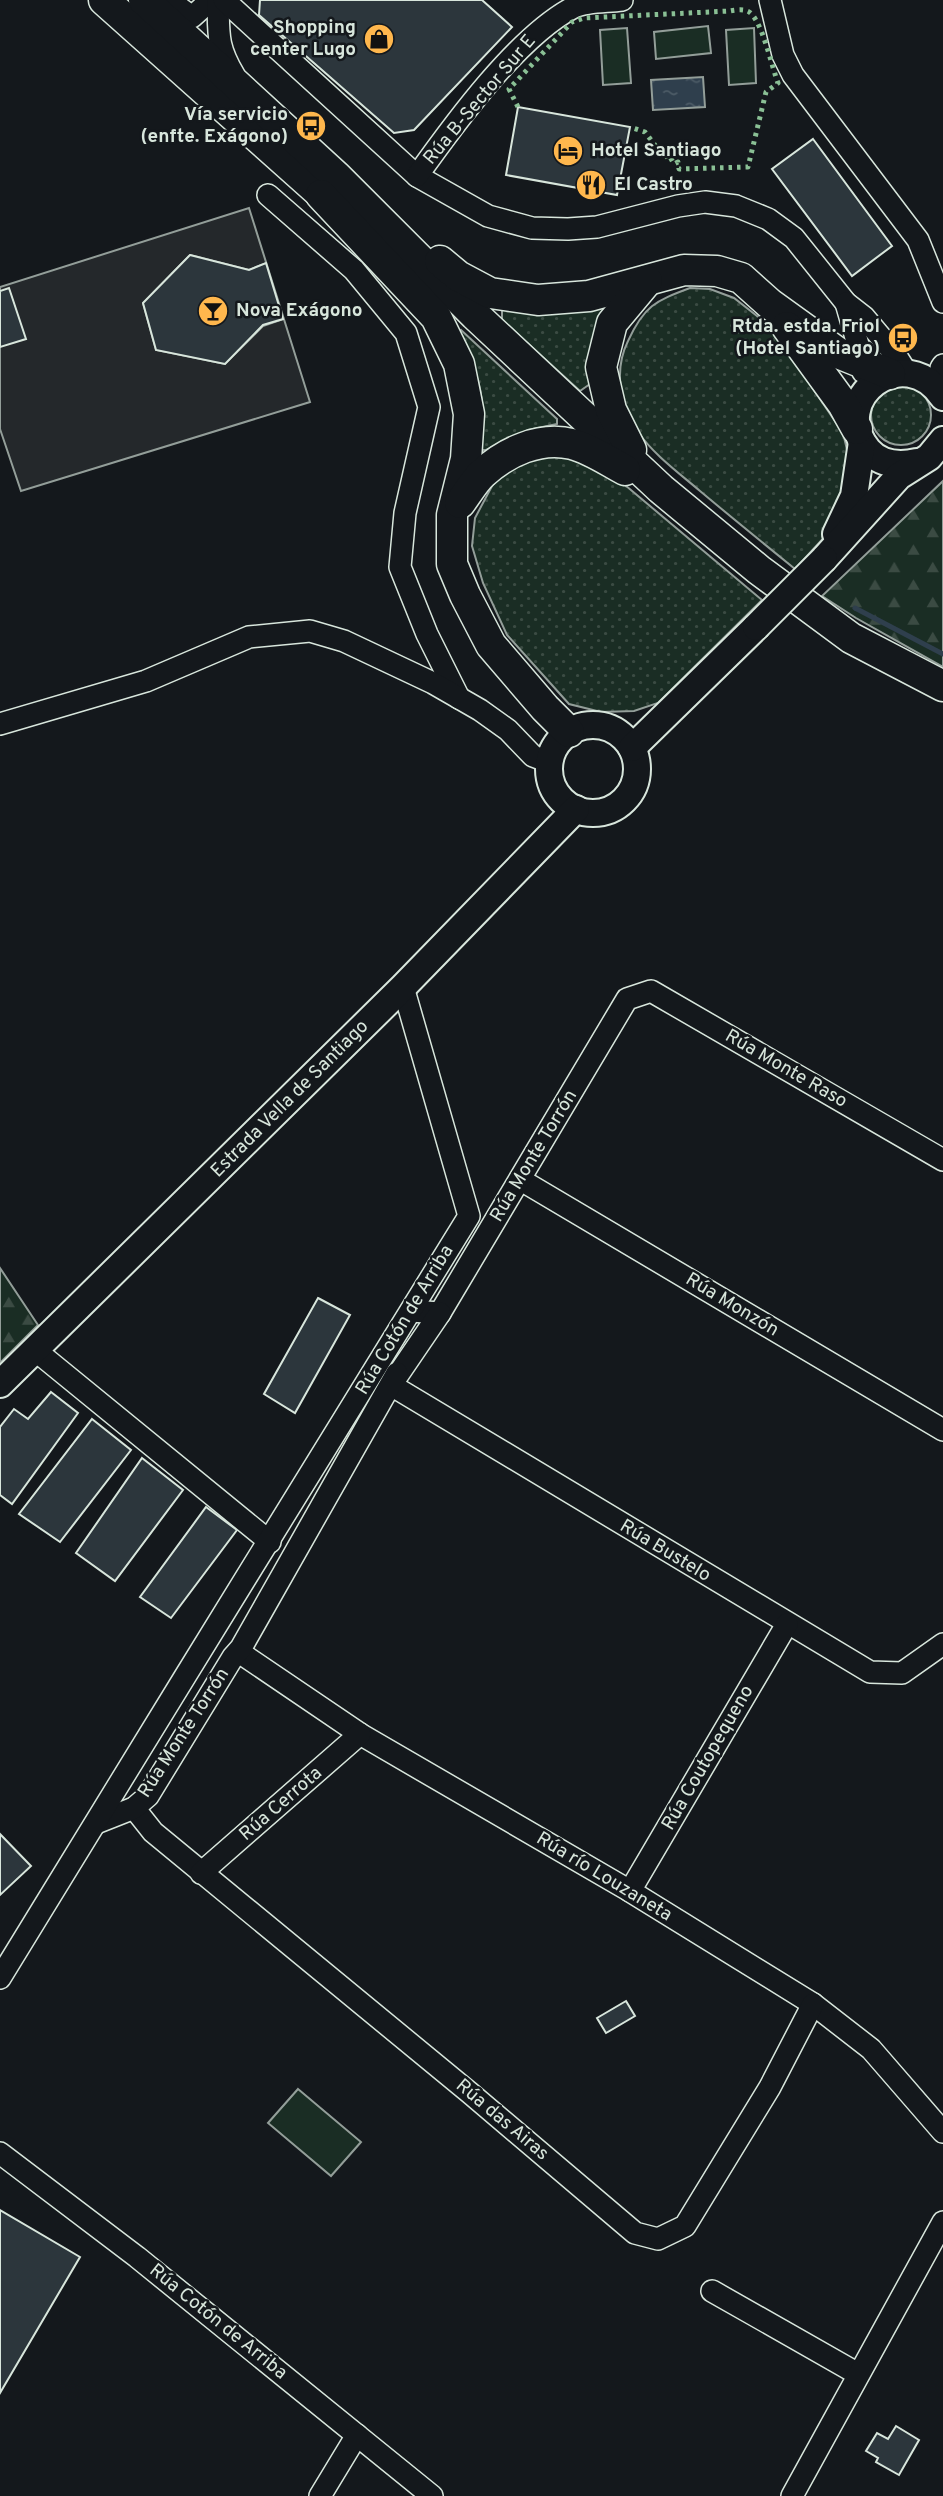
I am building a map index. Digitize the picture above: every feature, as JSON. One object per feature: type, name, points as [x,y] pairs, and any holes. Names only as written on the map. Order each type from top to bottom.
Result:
[{"type":"highway","points":[[104,0],[329,186],[475,315],[662,489],[759,570],[851,638],[943,686]]},
{"type":"highway","points":[[144,0],[243,89],[329,186],[436,317],[459,364],[469,414],[466,459],[452,515],[452,564],[491,645],[569,732]]},
{"type":"highway","points":[[329,186],[458,276],[490,293],[538,300],[589,296],[684,270],[716,271],[741,278],[770,304],[838,353],[904,373]]},
{"type":"highway","points":[[639,467],[611,410],[601,367],[612,323],[647,281]]},
{"type":"highway","points":[[770,304],[843,404],[859,436]]},
{"type":"highway","points":[[452,515],[481,474],[508,454],[544,441],[570,444],[593,452],[662,489]]},
{"type":"main road","points":[[824,559],[854,496],[859,436],[858,405],[863,393],[871,385],[904,373],[942,367]]},
{"type":"main road","points":[[904,373],[926,379],[943,397]]},
{"type":"main road","points":[[859,436],[872,454],[886,462],[902,465],[918,463]]},
{"type":"main road","points":[[632,748],[824,559],[899,476],[929,457],[943,440]]},
{"type":"main road","points":[[582,726],[609,727],[621,734],[632,748],[638,770],[630,794],[610,810],[597,813],[576,810],[562,801],[554,790],[549,776],[549,762],[553,750],[569,732],[582,726]]},
{"type":"main road","name":"Estrada Vella de Santiago","points":[[0,1384],[403,987],[576,810]]},
{"type":"street","points":[[169,0],[192,17],[211,0]]},
{"type":"street","points":[[218,0],[217,37],[225,59],[243,89]]},
{"type":"street","name":"Rúa B-Sector Sur E","points":[[224,0],[417,176],[488,216],[532,228],[597,227],[678,206],[705,202],[736,206],[768,219],[794,238],[846,303],[864,317],[895,354],[904,373]]},
{"type":"street","name":"Rúa B-Sector Sur E","points":[[417,176],[441,142],[503,67],[542,27],[577,6],[622,0]]},
{"type":"street","points":[[771,0],[783,55],[793,75],[918,240],[943,302]]},
{"type":"street","points":[[268,195],[354,270],[406,333],[429,407],[405,513],[400,567],[427,634],[459,698]]},
{"type":"street","name":"Rúa B-Sector Sur E","points":[[846,303],[863,362],[863,393]]},
{"type":"street","points":[[0,724],[146,681],[249,637],[310,631],[344,641],[433,683],[508,730],[533,756],[549,762]]},
{"type":"street","name":"Rúa Cotón de Arriba","points":[[0,1978],[469,1216],[403,987]]},
{"type":"street","name":"Rúa Monte Raso","points":[[627,999],[651,991],[943,1160]]},
{"type":"street","name":"Rúa Monte Torrón","points":[[391,1385],[440,1313],[627,999]]},
{"type":"street","name":"Rúa Monzón","points":[[521,1180],[943,1430]]},
{"type":"street","points":[[411,1311],[440,1313]]},
{"type":"street","name":"Rúa Monte Torrón","points":[[96,1823],[135,1805],[238,1651],[391,1385],[417,1333],[411,1311]]},
{"type":"street","points":[[34,1350],[270,1542]]},
{"type":"street","name":"Rúa Bustelo","points":[[391,1385],[870,1672],[902,1673],[943,1644]]},
{"type":"street","points":[[212,1632],[226,1624],[232,1625],[240,1633],[238,1651]]},
{"type":"street","name":"Rúa Coutopequeno","points":[[630,1891],[787,1624]]},
{"type":"street","name":"Rúa Monte Torrón","points":[[212,1632],[209,1648],[216,1656],[227,1659],[238,1651]]},
{"type":"street","name":"Rúa río Louzaneta","points":[[238,1651],[360,1734],[630,1891],[813,2004],[871,2049],[943,2132]]},
{"type":"street","name":"Rúa Cerrota","points":[[201,1873],[360,1734]]},
{"type":"street","points":[[121,1782],[135,1805]]},
{"type":"street","name":"Rúa das Airas","points":[[135,1805],[153,1832],[201,1873],[635,2232],[658,2239],[685,2226],[770,2087],[813,2004]]},
{"type":"street","name":"Rúa Cotón de Arriba","points":[[0,2152],[137,2257],[432,2496]]},
{"type":"street","points":[[792,2496],[858,2374],[940,2235]]},
{"type":"street","points":[[712,2291],[858,2374]]},
{"type":"street","points":[[320,2496],[357,2435]]},
{"type":"green space","points":[[708,26],[711,53],[656,59],[654,32]]},
{"type":"green space","points":[[627,28],[631,83],[603,85],[600,30]]},
{"type":"green space","points":[[754,28],[756,83],[729,85],[726,30]]},
{"type":"green space","points":[[690,288],[710,289],[734,298],[757,316],[780,340],[843,433],[849,458],[844,491],[830,531],[795,569],[659,456],[638,432],[626,411],[621,387],[621,363],[634,329],[652,306]]},
{"type":"green space","points":[[603,307],[606,315],[590,384],[580,391],[502,320],[502,309]]},
{"type":"green space","points":[[461,330],[557,419],[557,424],[528,430],[486,450],[478,450],[483,418],[482,403],[477,376],[459,332]]},
{"type":"green space","points":[[895,385],[907,385],[926,398],[931,415],[929,427],[918,440],[907,445],[895,445],[876,432],[871,421],[871,409],[884,390]]},
{"type":"green space","points":[[549,454],[591,461],[625,485],[762,600],[658,703],[634,711],[601,712],[569,704],[507,635],[483,583],[472,546],[475,518],[492,486],[511,466]]},
{"type":"green space","points":[[943,481],[943,667],[822,596]]},
{"type":"green space","points":[[0,1268],[38,1325],[0,1363]]},
{"type":"green space","points":[[298,2089],[361,2142],[331,2176],[268,2123]]},
{"type":"shaded area","points":[[249,208],[310,402],[21,491],[0,429],[0,287]],"holes":[[[190,255],[249,270],[266,263],[283,319],[263,326],[225,364],[156,350],[143,303]]]},
{"type":"water","points":[[703,77],[705,107],[653,110],[651,80]]},
{"type":"building","points":[[260,0],[482,0],[512,27],[414,130],[394,133],[259,15]]},
{"type":"building","name":"Hotel Santiago","points":[[518,107],[630,127],[617,195],[506,175]]},
{"type":"building","points":[[813,139],[892,246],[852,276],[772,169]]},
{"type":"building","name":"Nova Exágono","points":[[190,255],[249,270],[266,263],[283,319],[263,325],[225,364],[156,350],[143,303]]},
{"type":"building","points":[[9,288],[26,339],[0,347],[0,291]]},
{"type":"building","points":[[318,1298],[350,1315],[295,1413],[264,1394]]},
{"type":"building","points":[[51,1392],[78,1413],[12,1504],[0,1495],[0,1427],[14,1409],[28,1419]]},
{"type":"building","points":[[92,1419],[131,1450],[60,1542],[19,1514]]},
{"type":"building","points":[[142,1458],[183,1490],[115,1581],[76,1553]]},
{"type":"building","points":[[206,1507],[237,1530],[171,1618],[140,1597]]},
{"type":"building","points":[[0,1834],[31,1866],[0,1895]]},
{"type":"building","points":[[626,2001],[635,2016],[606,2033],[597,2018]]},
{"type":"building","points":[[0,2210],[80,2257],[0,2393]]},
{"type":"building","points":[[896,2426],[919,2440],[899,2475],[876,2462],[878,2458],[866,2451],[877,2433],[888,2439]]},
{"type":"waterway","points":[[855,608],[943,654]]},
{"type":"hedge","points":[[518,107],[509,89],[572,22],[584,18],[739,10],[745,10],[752,15],[761,32],[778,83],[766,92],[748,167],[679,169],[678,162],[674,164],[669,155],[664,157],[645,132],[630,127]]},
{"type":"place","name":"Shopping center Lugo","points":[[379,39]]},
{"type":"place","name":"Vía servicio (enfte. Exágono)","points":[[311,126]]},
{"type":"place","name":"Hotel Santiago","points":[[568,151]]},
{"type":"place","name":"El Castro","points":[[591,185]]},
{"type":"place","name":"Nova Exágono","points":[[213,311]]},
{"type":"place","name":"Rtda. estda. Friol (Hotel Santiago)","points":[[903,338]]}]
